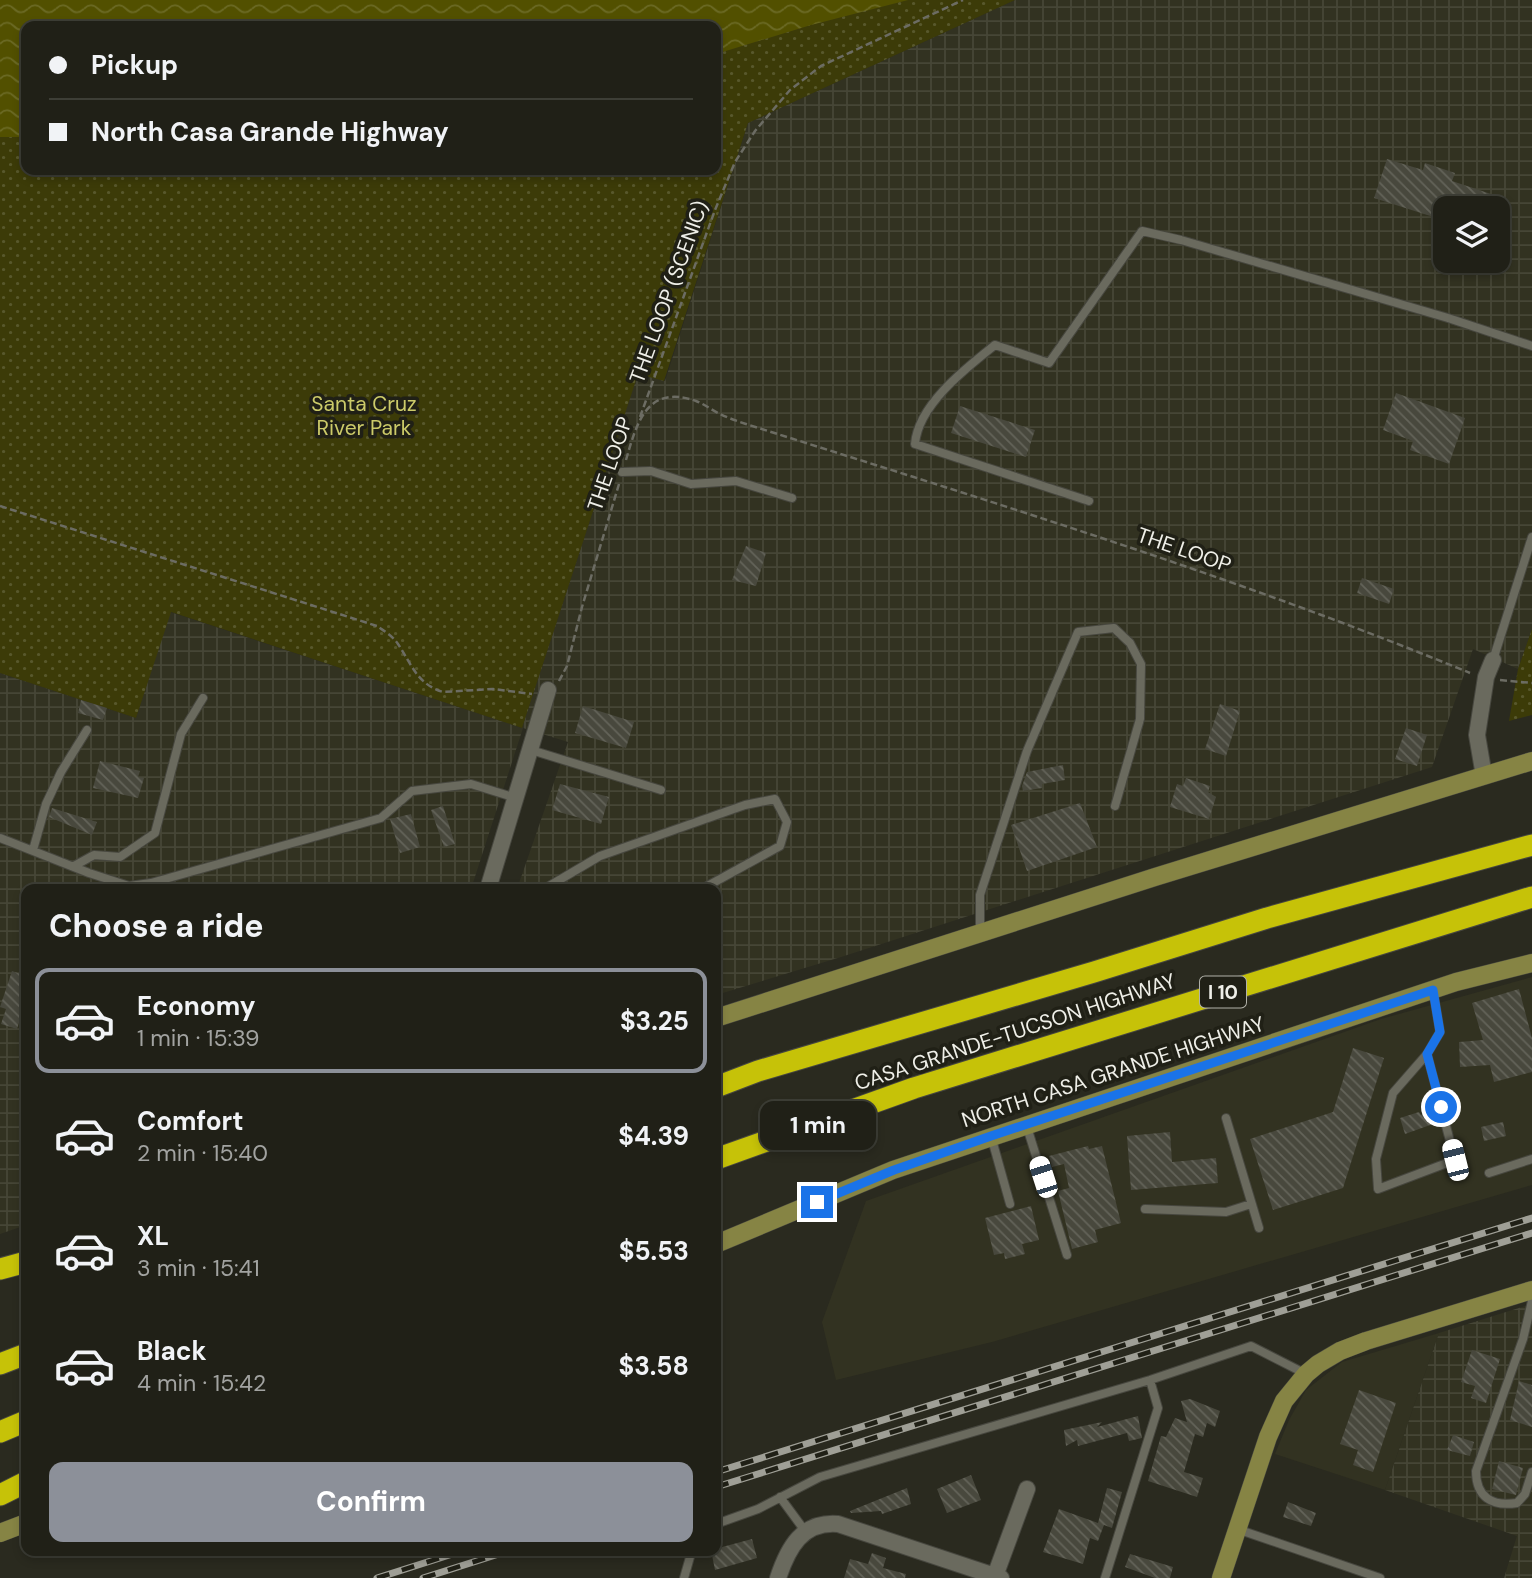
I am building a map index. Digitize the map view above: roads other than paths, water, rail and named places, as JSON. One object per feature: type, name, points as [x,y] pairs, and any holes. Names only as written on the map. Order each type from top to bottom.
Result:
[{"type":"highway","name":"CASA GRANDE-TUCSON HIGHWAY","points":[[721,1085],[758,1071],[1267,918],[1532,845]]},
{"type":"highway","name":"CASA GRANDE-TUCSON HIGHWAY","points":[[721,1157],[914,1088],[1532,897]]},
{"type":"highway","points":[[721,1070],[758,1071]]},
{"type":"highway","points":[[0,1267],[21,1263]]},
{"type":"highway","points":[[0,1364],[21,1355]]},
{"type":"highway","points":[[0,1432],[21,1423]]},
{"type":"highway","points":[[0,1494],[21,1484]]},
{"type":"main road","points":[[721,1016],[1532,761]]},
{"type":"main road","name":"NORTH CASA GRANDE HIGHWAY","points":[[721,1242],[894,1170],[991,1136],[1433,990],[1532,963]]},
{"type":"main road","points":[[0,1267],[21,1256]]},
{"type":"main road","points":[[1221,1578],[1268,1437],[1284,1401],[1306,1374],[1340,1351],[1381,1335],[1532,1290]]},
{"type":"main road","points":[[0,1533],[21,1525]]},
{"type":"street","points":[[1484,776],[1477,735],[1486,677],[1493,660]]},
{"type":"street","points":[[490,884],[548,690]]},
{"type":"street","points":[[778,1578],[793,1545],[806,1531],[814,1526],[838,1524],[998,1577],[1027,1489]]},
{"type":"lane","points":[[1089,501],[915,444],[916,430],[954,378],[995,345],[1049,363],[1142,231],[1435,314],[1532,346]]},
{"type":"lane","points":[[622,472],[651,471],[691,484],[736,481],[792,498]]},
{"type":"lane","points":[[1493,660],[1532,537]]},
{"type":"lane","points":[[980,933],[980,895],[1027,751],[1078,632],[1114,628],[1130,643],[1140,664],[1140,719],[1115,806]]},
{"type":"lane","points":[[74,866],[94,855],[120,856],[155,833],[181,734],[203,698]]},
{"type":"lane","points":[[33,850],[46,804],[61,772],[87,730]]},
{"type":"lane","points":[[531,750],[662,790]]},
{"type":"lane","points":[[144,884],[381,818],[412,791],[471,784],[516,799]]},
{"type":"lane","points":[[552,884],[600,856],[745,805],[775,799],[787,822],[780,846],[711,884]]},
{"type":"lane","points":[[0,838],[124,884]]},
{"type":"lane","points":[[1427,1054],[1455,1160],[1378,1189],[1376,1159],[1393,1093],[1427,1054],[1440,1032],[1433,990]]},
{"type":"lane","points":[[1226,1118],[1259,1228]]},
{"type":"lane","points":[[1026,1125],[1067,1255]]},
{"type":"lane","points":[[991,1136],[1010,1204]]},
{"type":"lane","points":[[1489,1173],[1532,1159]]},
{"type":"lane","points":[[1145,1209],[1226,1212],[1251,1204]]},
{"type":"lane","points":[[1532,1301],[1523,1339],[1476,1471],[1476,1486],[1486,1498],[1506,1505],[1517,1503],[1525,1494],[1532,1472]]},
{"type":"lane","points":[[721,1522],[758,1508],[820,1477],[1150,1380],[1251,1346],[1306,1374]]},
{"type":"lane","points":[[1105,1578],[1158,1408],[1150,1380]]},
{"type":"lane","points":[[780,1497],[806,1531]]},
{"type":"lane","points":[[1237,1528],[1380,1578]]},
{"type":"lane","points":[[684,1578],[690,1556]]},
{"type":"water","points":[[0,0],[908,0],[811,25],[721,52],[721,21],[21,21],[21,137],[0,137]]},
{"type":"railway","points":[[721,1470],[1532,1218]]},
{"type":"railway","points":[[721,1485],[1532,1233]]},
{"type":"railway","points":[[377,1578],[446,1556]]},
{"type":"railway","points":[[423,1578],[492,1556]]},
{"type":"park label","name":"Santa Cruz River Park","points":[[364,416]]}]
